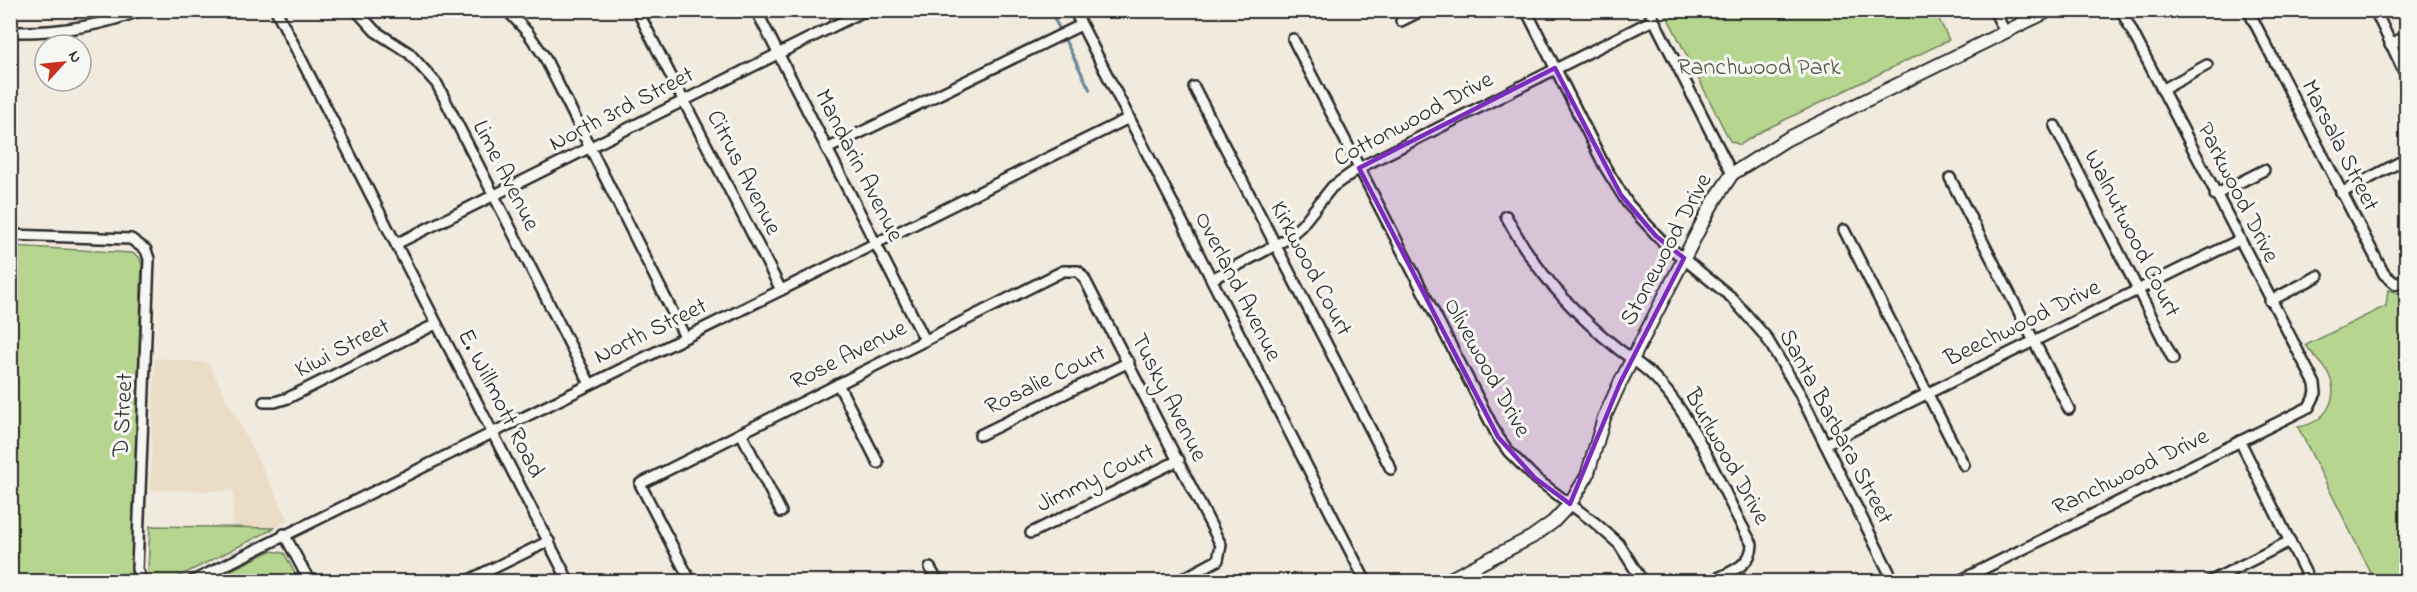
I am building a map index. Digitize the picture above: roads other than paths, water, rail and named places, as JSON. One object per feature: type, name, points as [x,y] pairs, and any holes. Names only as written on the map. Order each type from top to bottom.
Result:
[{"type":"street","points":[[10,32],[63,30],[116,19],[141,10]]},
{"type":"street","name":"E. Willmott Road","points":[[276,10],[569,582]]},
{"type":"street","name":"Lime Avenue","points":[[356,10],[375,31],[410,53],[437,84],[590,384]]},
{"type":"street","points":[[507,10],[528,33],[544,56],[685,338]]},
{"type":"street","name":"Citrus Avenue","points":[[637,10],[781,290]]},
{"type":"street","name":"Mandarin Avenue","points":[[756,10],[925,340]]},
{"type":"street","name":"North 3rd Street","points":[[396,244],[866,10]]},
{"type":"street","name":"Overland Avenue","points":[[1074,10],[1366,582]]},
{"type":"street","points":[[1401,21],[1424,10]]},
{"type":"street","name":"Santa Barbara Street","points":[[1526,10],[1621,195],[1656,236],[1731,297],[1766,337],[1799,392],[1894,582]]},
{"type":"street","points":[[1649,10],[1732,174]]},
{"type":"street","points":[[1994,10],[2005,32]]},
{"type":"street","name":"Stonewood Drive","points":[[1444,582],[1533,537],[1553,522],[1570,504],[1587,477],[1604,418],[1632,359],[1711,206],[1732,174],[1787,139],[2050,10]]},
{"type":"street","name":"Parkwood Drive","points":[[2121,10],[2314,384],[2316,393]]},
{"type":"street","name":"Marsala Street","points":[[2248,10],[2384,274],[2396,284],[2406,279]]},
{"type":"street","points":[[2375,10],[2406,76]]},
{"type":"street","name":"Cottonwood Drive","points":[[1212,279],[1275,246],[1301,226],[1332,187],[1359,168],[1653,20]]},
{"type":"street","points":[[827,149],[1081,25]]},
{"type":"street","points":[[2390,45],[2406,36]]},
{"type":"street","name":"Olivewood Drive","points":[[1293,39],[1498,437],[1509,452],[1535,478],[1619,544],[1643,582]]},
{"type":"street","points":[[2162,90],[2207,65]]},
{"type":"street","name":"Kirkwood Court","points":[[1194,87],[1391,469]]},
{"type":"street","name":"North Street","points":[[191,582],[1129,118]]},
{"type":"street","name":"Walnutwood Court","points":[[2055,126],[2173,359]]},
{"type":"street","points":[[2341,193],[2406,159]]},
{"type":"street","points":[[2215,195],[2264,170]]},
{"type":"street","points":[[1950,178],[2069,409]]},
{"type":"street","name":"Burlwood Drive","points":[[1506,216],[1536,266],[1561,296],[1617,348],[1661,384],[1688,422],[1752,544],[1752,554],[1748,562],[1709,582]]},
{"type":"street","points":[[1844,230],[1964,465]]},
{"type":"street","name":"D Street","points":[[10,236],[131,239],[140,243],[146,250],[150,268],[137,569],[142,582]]},
{"type":"street","name":"Beechwood Drive","points":[[1825,444],[2239,240]]},
{"type":"street","name":"Rose Avenue","points":[[691,582],[640,484],[1063,270],[1078,271]]},
{"type":"street","name":"Tusky Avenue","points":[[1078,271],[1084,278],[1129,362],[1221,545],[1218,560],[1177,582]]},
{"type":"street","points":[[2270,301],[2318,276]]},
{"type":"street","name":"Kiwi Street","points":[[264,402],[276,402],[288,398],[436,324]]},
{"type":"street","name":"Rosalie Court","points":[[980,435],[1129,362]]},
{"type":"street","points":[[838,384],[878,463]]},
{"type":"street","name":"Ranchwood Drive","points":[[1957,582],[2309,407],[2316,393]]},
{"type":"street","points":[[741,433],[781,512]]},
{"type":"street","points":[[2240,441],[2310,582]]},
{"type":"street","name":"Jimmy Court","points":[[1031,533],[1179,460]]},
{"type":"street","points":[[284,534],[310,582]]},
{"type":"street","points":[[2209,582],[2290,541]]},
{"type":"street","points":[[465,582],[549,542]]},
{"type":"street","points":[[930,568],[938,582]]},
{"type":"waterway","points":[[1050,10],[1090,90]]},
{"type":"park label","name":"Ranchwood Park","points":[[1759,68]]}]
